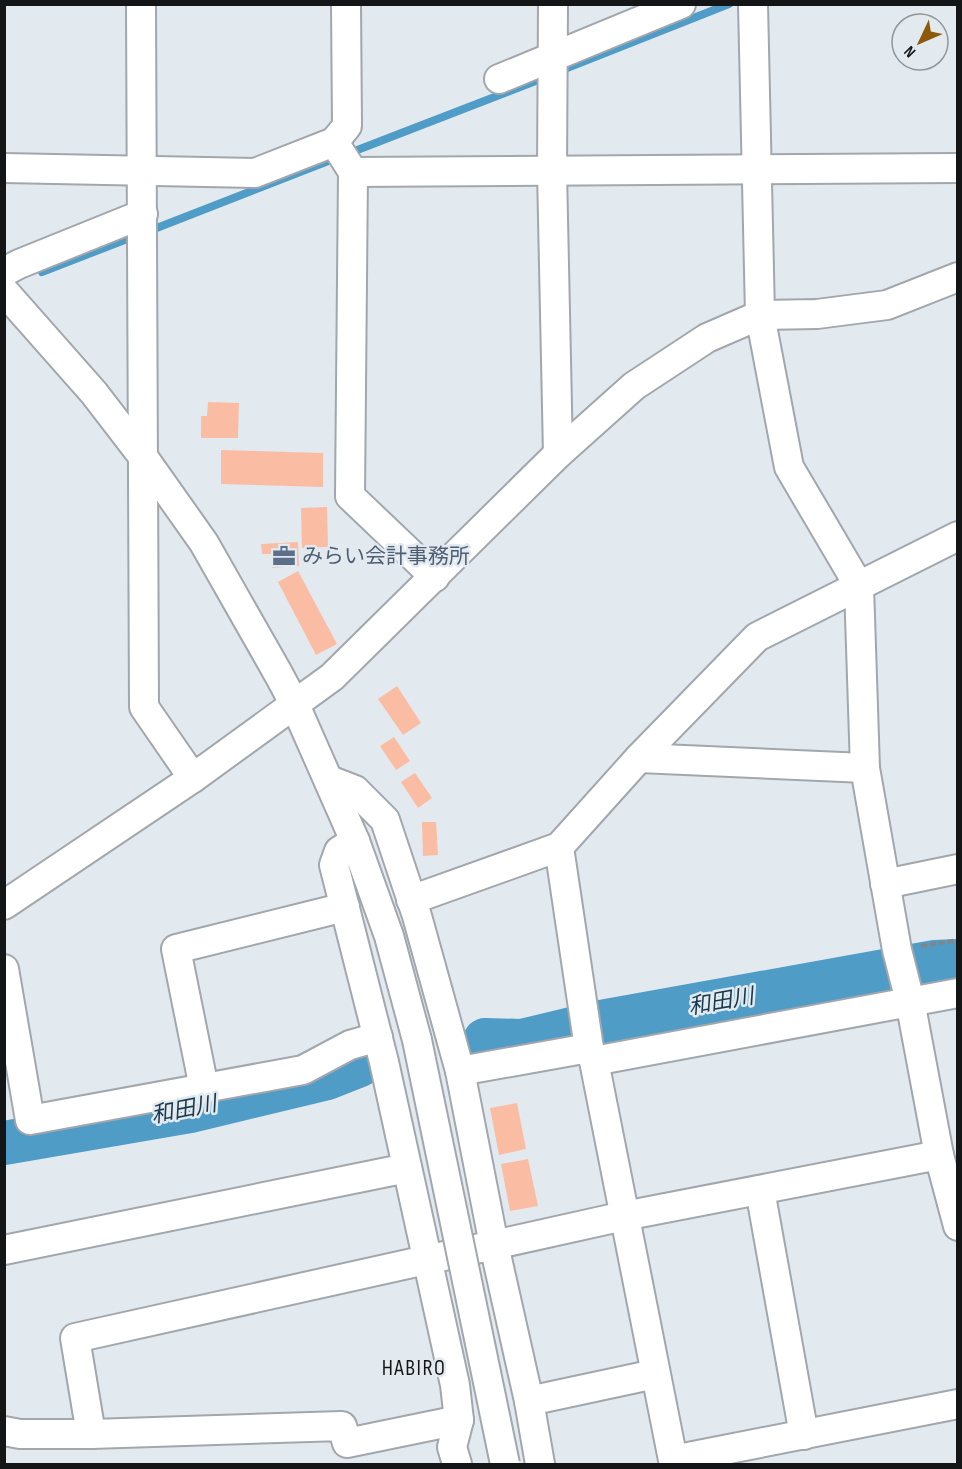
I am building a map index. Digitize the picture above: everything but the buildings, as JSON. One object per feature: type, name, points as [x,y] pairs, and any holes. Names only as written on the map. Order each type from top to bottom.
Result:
[{"type":"street","points":[[141,4],[144,707],[193,778]]},
{"type":"street","points":[[4,168],[255,173],[334,142],[347,126],[346,4]]},
{"type":"street","points":[[553,4],[552,171],[558,454]]},
{"type":"street","points":[[500,79],[554,59],[681,4]]},
{"type":"street","points":[[753,8],[760,315],[789,467],[860,586],[865,768],[897,950],[908,992],[939,1155],[957,1226]]},
{"type":"street","points":[[334,142],[351,169],[350,496],[435,577]]},
{"type":"street","points":[[351,169],[552,171],[957,168]]},
{"type":"street","points":[[4,272],[143,214]]},
{"type":"street","points":[[4,905],[193,778],[332,677],[558,454],[634,386],[707,338],[760,315],[817,314],[887,305],[957,277]]},
{"type":"street","points":[[4,291],[94,393],[144,458],[204,543],[295,705],[329,780],[355,841],[389,936],[417,1040],[506,1464]]},
{"type":"street","points":[[411,900],[559,848],[639,758],[757,637],[957,536]]},
{"type":"street","points":[[639,758],[865,768]]},
{"type":"street","points":[[329,780],[355,790],[385,820],[411,900],[460,1071],[540,1464]]},
{"type":"street","points":[[355,841],[339,851],[334,865],[378,1037],[455,1385],[459,1420],[453,1447],[457,1464]]},
{"type":"street","points":[[559,848],[591,1052],[673,1460],[957,1404]]},
{"type":"street","points":[[885,884],[957,869]]},
{"type":"street","points":[[204,1088],[176,949],[345,907]]},
{"type":"street","points":[[4,969],[30,1120],[303,1070],[350,1045],[378,1037]]},
{"type":"street","points":[[460,1071],[591,1052],[908,992],[957,993]]},
{"type":"street","points":[[92,1434],[75,1338],[624,1216],[939,1155]]},
{"type":"street","points":[[4,1250],[407,1168]]},
{"type":"street","points":[[760,1190],[804,1435]]},
{"type":"street","points":[[458,1253],[474,1324]]},
{"type":"street","points":[[529,1401],[656,1374]]},
{"type":"street","points":[[4,1431],[20,1434],[92,1434],[342,1426],[349,1454],[459,1420]]},
{"type":"path","points":[[897,950],[957,940]]},
{"type":"waterway","points":[[557,72],[729,4]]},
{"type":"waterway","points":[[347,154],[546,77]]},
{"type":"waterway","points":[[149,231],[336,158]]},
{"type":"waterway","points":[[42,272],[135,236]]},
{"type":"waterway","name":"和田川","points":[[485,1040],[522,1041],[601,1022],[935,962],[958,961]]},
{"type":"waterway","name":"和田川","points":[[4,1143],[190,1111],[327,1078],[360,1065]]},
{"type":"place","name":"みらい会計事務所","points":[[284,556]]},
{"type":"district","name":"HABIRO","points":[[414,1368]]}]
